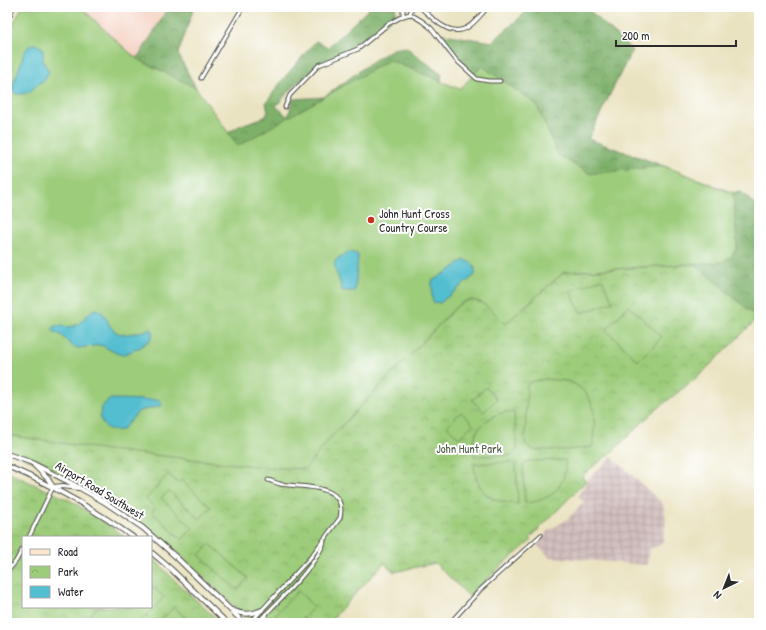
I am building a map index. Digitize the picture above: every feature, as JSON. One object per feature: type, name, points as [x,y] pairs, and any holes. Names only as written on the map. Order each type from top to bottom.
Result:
[{"type":"main road","points":[[7,20],[14,7]]},
{"type":"street","points":[[202,78],[243,7]]},
{"type":"street","points":[[403,7],[403,16]]},
{"type":"street","points":[[410,14],[412,7]]},
{"type":"street","points":[[420,7],[449,30],[459,31],[468,27],[488,7]]},
{"type":"street","points":[[285,107],[290,95],[319,65],[358,50],[388,24],[410,14],[431,28],[456,60],[477,79],[490,81],[500,80]]},
{"type":"street","name":"Airport Road Southwest","points":[[7,454],[30,462],[84,490],[144,528],[244,623]]},
{"type":"street","points":[[30,462],[48,479],[53,487]]},
{"type":"street","name":"Airport Road Southwest","points":[[7,466],[53,487],[94,510],[132,536]]},
{"type":"street","points":[[250,623],[299,570],[340,518],[341,507],[338,499],[323,489],[279,484],[268,480]]},
{"type":"street","points":[[53,487],[70,486],[84,490]]},
{"type":"street","points":[[28,536],[53,487]]},
{"type":"street","points":[[450,623],[480,590],[541,535]]},
{"type":"street","points":[[257,623],[310,566],[321,551],[324,540]]},
{"type":"street","points":[[7,572],[16,561],[22,550]]},
{"type":"street","points":[[152,553],[227,623]]},
{"type":"street","points":[[226,606],[240,614],[246,615],[262,610]]},
{"type":"street","points":[[218,614],[223,623]]},
{"type":"street","points":[[262,623],[266,614]]},
{"type":"shaded area","points":[[81,7],[169,7],[137,59]]},
{"type":"shaded area","points":[[612,457],[663,504],[666,519],[663,541],[657,547],[649,548],[647,565],[550,557],[537,545],[549,530],[568,519],[584,502],[578,496],[589,478]]},
{"type":"green space","name":"John Hunt Cross Country Course","points":[[22,7],[81,7],[137,59],[196,88],[238,146],[389,60],[460,89],[482,66],[536,104],[558,155],[590,174],[664,166],[733,193],[737,246],[732,256],[722,262],[564,272],[505,324],[482,303],[472,300],[463,302],[457,306],[330,438],[305,469],[263,467],[108,450],[8,435],[7,438],[7,35]]},
{"type":"green space","points":[[169,7],[194,7],[178,54],[196,88],[193,90],[158,81],[111,36],[137,59]]},
{"type":"green space","points":[[371,7],[396,7],[394,16],[362,43],[331,58],[317,67],[297,83],[276,106],[288,117],[293,99],[324,97],[373,61],[393,49],[406,47],[442,75],[440,85],[233,150],[221,137],[241,125],[265,117],[268,112],[266,103],[283,79],[316,41],[327,48]]},
{"type":"green space","points":[[532,7],[586,7],[632,50],[588,139],[664,166],[733,193],[740,191],[759,208],[759,316],[716,353],[669,292],[688,256],[703,250],[721,263],[729,253],[583,187],[479,82],[437,33],[492,42]]},
{"type":"green space","name":"John Hunt Park","points":[[695,264],[758,318],[702,373],[652,413],[613,451],[589,470],[582,477],[586,481],[530,538],[532,540],[502,565],[470,597],[435,563],[394,572],[384,563],[328,623],[252,623],[178,553],[146,526],[119,507],[64,475],[7,450],[7,435],[193,459],[305,469],[330,438],[457,306],[463,302],[472,300],[482,303],[505,324],[564,272]]},
{"type":"green space","points":[[602,279],[613,302],[581,313],[570,291]]},
{"type":"green space","points":[[629,306],[662,337],[638,361],[606,330]]},
{"type":"green space","points":[[545,379],[570,382],[586,393],[593,409],[594,418],[592,447],[569,450],[533,450],[525,444],[527,385],[530,382]]},
{"type":"green space","points":[[486,387],[497,399],[484,412],[472,400]]},
{"type":"green space","points":[[461,412],[473,424],[459,438],[447,426]]},
{"type":"green space","points":[[504,412],[514,412],[517,450],[512,455],[474,456],[474,438],[477,432],[483,424],[495,415]]},
{"type":"green space","points":[[565,460],[563,478],[556,491],[550,496],[534,502],[525,503],[523,466],[527,461]]},
{"type":"green space","points":[[512,462],[516,465],[518,504],[500,501],[486,494],[481,489],[475,474],[474,464]]},
{"type":"green space","points":[[7,472],[71,501],[124,536],[22,536],[22,608],[152,608],[152,557],[178,584],[221,623],[7,623]]},
{"type":"green space","points":[[168,474],[178,483],[181,480],[211,507],[200,519],[169,491],[161,498],[193,528],[182,540],[152,512],[155,508],[146,499]]},
{"type":"green space","points":[[210,544],[248,578],[237,590],[199,555]]},
{"type":"green space","points":[[152,587],[164,597],[139,623],[95,623],[88,617],[97,608],[152,608]]},
{"type":"green space","points":[[298,591],[314,607],[298,623],[283,623],[275,615]]},
{"type":"green space","points":[[174,607],[191,623],[158,623]]},
{"type":"water","points":[[35,44],[43,48],[43,61],[49,71],[44,81],[30,91],[27,93],[16,94],[13,92],[13,85],[24,52],[30,45]]},
{"type":"water","points":[[350,252],[357,254],[358,256],[355,291],[342,291],[334,263],[338,258]]},
{"type":"water","points":[[464,260],[473,264],[475,275],[440,303],[433,302],[432,281]]},
{"type":"water","points":[[96,309],[103,313],[111,327],[120,334],[131,334],[151,329],[153,332],[151,339],[139,348],[122,355],[101,345],[79,348],[73,347],[62,336],[52,330],[55,326],[74,326]]},
{"type":"water","points":[[111,399],[160,400],[162,405],[139,411],[122,430],[114,430],[103,424],[100,414],[105,403]]},
{"type":"place","name":"John Hunt Cross Country Course","points":[[371,220]]}]
